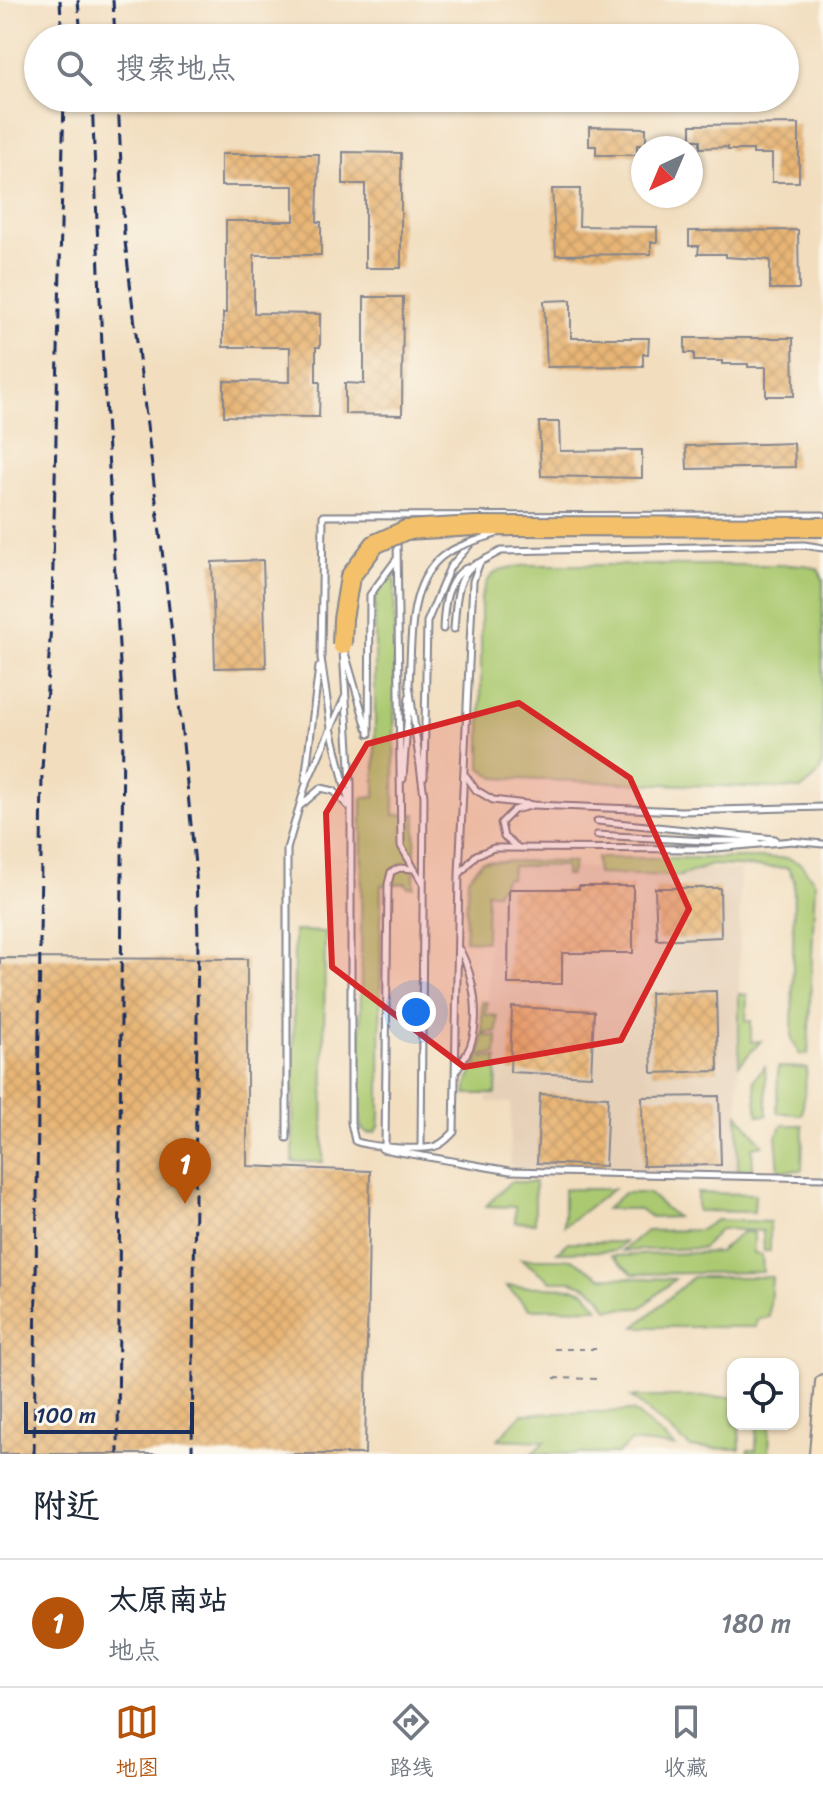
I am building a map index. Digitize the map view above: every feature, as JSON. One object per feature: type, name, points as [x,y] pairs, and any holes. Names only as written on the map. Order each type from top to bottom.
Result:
[{"type":"highway","points":[[342,645],[350,577],[375,544],[406,530],[520,526],[823,527]]},
{"type":"main road","points":[[817,1454],[823,1382]]},
{"type":"lane","points":[[305,787],[321,658],[323,516],[823,515]]},
{"type":"lane","points":[[397,516],[401,846],[423,884]]},
{"type":"lane","points":[[421,1147],[427,622],[450,567],[495,516]]},
{"type":"lane","points":[[401,818],[416,598],[426,573],[441,556],[473,541],[520,526]]},
{"type":"lane","points":[[443,629],[444,605],[458,572],[501,551],[804,545],[823,548]]},
{"type":"lane","points":[[342,645],[369,734],[370,595],[397,558]]},
{"type":"lane","points":[[366,1146],[433,1147],[446,1141],[454,1132],[459,875],[473,581],[480,562]]},
{"type":"lane","points":[[454,629],[457,594],[464,575],[472,565]]},
{"type":"lane","points":[[342,645],[351,811],[351,1123],[355,1141],[366,1146],[510,1171],[823,1178]]},
{"type":"lane","points":[[321,658],[331,728],[351,811]]},
{"type":"lane","points":[[409,684],[424,796]]},
{"type":"lane","points":[[287,1138],[287,849],[296,810],[346,696]]},
{"type":"lane","points":[[465,776],[476,790],[493,800],[534,805],[681,811],[823,807]]},
{"type":"lane","points":[[296,810],[321,788],[334,791],[351,811]]},
{"type":"lane","points":[[517,847],[504,837],[501,823],[514,810],[534,805]]},
{"type":"lane","points":[[597,821],[823,844]]},
{"type":"lane","points":[[597,835],[706,841],[792,841]]},
{"type":"lane","points":[[459,875],[476,855],[494,848],[706,849],[792,841]]},
{"type":"lane","points":[[385,1146],[388,884],[391,872],[400,868],[415,869]]},
{"type":"lane","points":[[456,1070],[471,1046],[476,1002],[468,966],[458,948]]},
{"type":"path","points":[[554,1349],[597,1349]]},
{"type":"path","points":[[554,1378],[596,1379]]},
{"type":"highlighted area","points":[[519,703],[630,778],[689,909],[621,1040],[464,1067],[332,967],[326,813],[367,744]]},
{"type":"shaded area","points":[[514,867],[740,870],[738,1171],[510,1171],[511,1103],[487,1102],[489,893]]},
{"type":"green space","points":[[528,565],[805,565],[818,569],[823,579],[822,766],[816,777],[802,789],[495,778],[481,768],[481,598],[492,575]]},
{"type":"green space","points":[[395,571],[394,815],[416,814],[414,887],[408,887],[406,883],[381,885],[380,1115],[379,1127],[375,1132],[368,1133],[362,1129],[360,1122],[362,798],[375,797],[375,595]]},
{"type":"green space","points":[[596,858],[788,858],[801,864],[815,882],[808,1055],[799,1054],[792,1039],[794,880],[788,868],[711,865],[680,876],[597,874]]},
{"type":"green space","points":[[482,861],[574,862],[570,876],[565,875],[565,866],[512,866],[511,878],[506,878],[496,892],[487,892],[486,941],[465,940],[468,878]]},
{"type":"green space","points":[[294,931],[325,932],[323,1162],[293,1162]]},
{"type":"green space","points":[[739,994],[747,995],[746,1021],[751,1021],[751,1042],[761,1041],[739,1065]]},
{"type":"green space","points":[[482,1002],[487,1002],[486,1015],[497,1016],[497,1032],[485,1032],[484,1036],[497,1036],[496,1054],[484,1055],[484,1058],[497,1058],[496,1094],[466,1094],[468,1080],[481,1049]]},
{"type":"green space","points":[[765,1066],[767,1115],[758,1116],[754,1079]]},
{"type":"green space","points":[[778,1067],[807,1068],[802,1115],[777,1112]]},
{"type":"green space","points":[[738,1114],[763,1145],[752,1147],[753,1171],[738,1171]]},
{"type":"green space","points":[[783,1125],[803,1125],[802,1170],[779,1171],[776,1136]]},
{"type":"green space","points":[[510,1182],[535,1182],[535,1223],[515,1222],[515,1207],[486,1206]]},
{"type":"green space","points":[[564,1189],[613,1189],[564,1226]]},
{"type":"green space","points":[[624,1193],[648,1193],[676,1217],[652,1218],[640,1209],[606,1209]]},
{"type":"green space","points":[[697,1193],[755,1194],[754,1212],[697,1211]]},
{"type":"green space","points":[[716,1220],[770,1222],[770,1251],[764,1251],[763,1231],[720,1229],[703,1248],[622,1251],[646,1231],[700,1230]]},
{"type":"green space","points":[[742,1232],[754,1233],[754,1254],[762,1255],[763,1272],[633,1274],[612,1256],[719,1252]]},
{"type":"green space","points":[[568,1242],[625,1242],[615,1251],[557,1252]]},
{"type":"green space","points":[[521,1259],[572,1259],[601,1277],[675,1279],[641,1308],[607,1309],[598,1294],[588,1287],[572,1281],[551,1281]]},
{"type":"green space","points":[[693,1277],[772,1277],[769,1317],[757,1319],[756,1327],[635,1327]]},
{"type":"green space","points":[[506,1286],[574,1288],[585,1291],[598,1308],[530,1309]]},
{"type":"green space","points":[[631,1397],[727,1397],[727,1430],[739,1430],[740,1449],[691,1448]]},
{"type":"green space","points":[[633,1411],[675,1447],[631,1442],[617,1454],[531,1454],[546,1441],[498,1439],[522,1414]]},
{"type":"green space","points":[[757,1430],[770,1430],[769,1454],[748,1454],[748,1450],[756,1450]]},
{"type":"building","points":[[799,124],[799,182],[772,182],[772,154],[753,154],[753,150],[728,150],[728,147],[703,148],[703,136],[691,136],[691,125]]},
{"type":"building","points":[[589,127],[646,128],[646,136],[631,136],[631,155],[596,155],[596,146],[589,146]]},
{"type":"building","points":[[343,152],[401,153],[401,268],[365,268],[365,184],[343,184]]},
{"type":"building","points":[[221,154],[319,154],[317,222],[321,222],[321,255],[254,255],[254,313],[320,314],[320,347],[316,347],[316,382],[320,382],[319,417],[224,416],[224,381],[290,382],[290,347],[223,347],[226,221],[294,221],[294,186],[221,186]]},
{"type":"building","points":[[552,189],[580,189],[579,226],[657,227],[657,242],[651,242],[651,254],[556,255]]},
{"type":"building","points":[[798,230],[799,289],[770,289],[770,260],[698,254],[699,246],[689,246],[689,231]]},
{"type":"building","points":[[364,297],[403,297],[402,415],[345,414],[345,383],[364,384]]},
{"type":"building","points":[[571,300],[571,338],[649,338],[648,354],[643,354],[643,366],[547,367],[544,301]]},
{"type":"building","points":[[685,338],[793,338],[794,396],[766,396],[766,367],[694,361],[694,353],[685,353]]},
{"type":"building","points":[[539,422],[559,422],[560,451],[642,450],[642,478],[541,476]]},
{"type":"building","points":[[794,443],[795,467],[687,469],[686,446]]},
{"type":"building","points":[[263,560],[266,667],[215,668],[212,562]]},
{"type":"building","points":[[579,886],[633,886],[633,953],[562,953],[562,984],[508,984],[509,889],[579,889]]},
{"type":"building","points":[[655,888],[720,888],[721,937],[657,940]]},
{"type":"building","points":[[0,958],[247,959],[247,1166],[370,1171],[365,1454],[0,1454]]},
{"type":"building","points":[[716,991],[718,1071],[652,1073],[650,993]]},
{"type":"building","points":[[512,1007],[594,1011],[591,1076],[510,1072]]},
{"type":"building","points":[[540,1094],[608,1097],[605,1166],[537,1163]]},
{"type":"building","points":[[719,1096],[721,1165],[643,1166],[642,1097]]},
{"type":"railway","points":[[60,0],[61,24]]},
{"type":"railway","points":[[78,0],[80,24]]},
{"type":"railway","points":[[113,0],[114,24]]},
{"type":"railway","points":[[34,1454],[42,770],[52,607],[64,112]]},
{"type":"railway","points":[[93,112],[123,716],[118,1454]]},
{"type":"railway","points":[[119,112],[124,233],[173,642],[196,875],[198,936],[192,1454]]},
{"type":"place","name":"太原南站","points":[[185,1204]]}]
